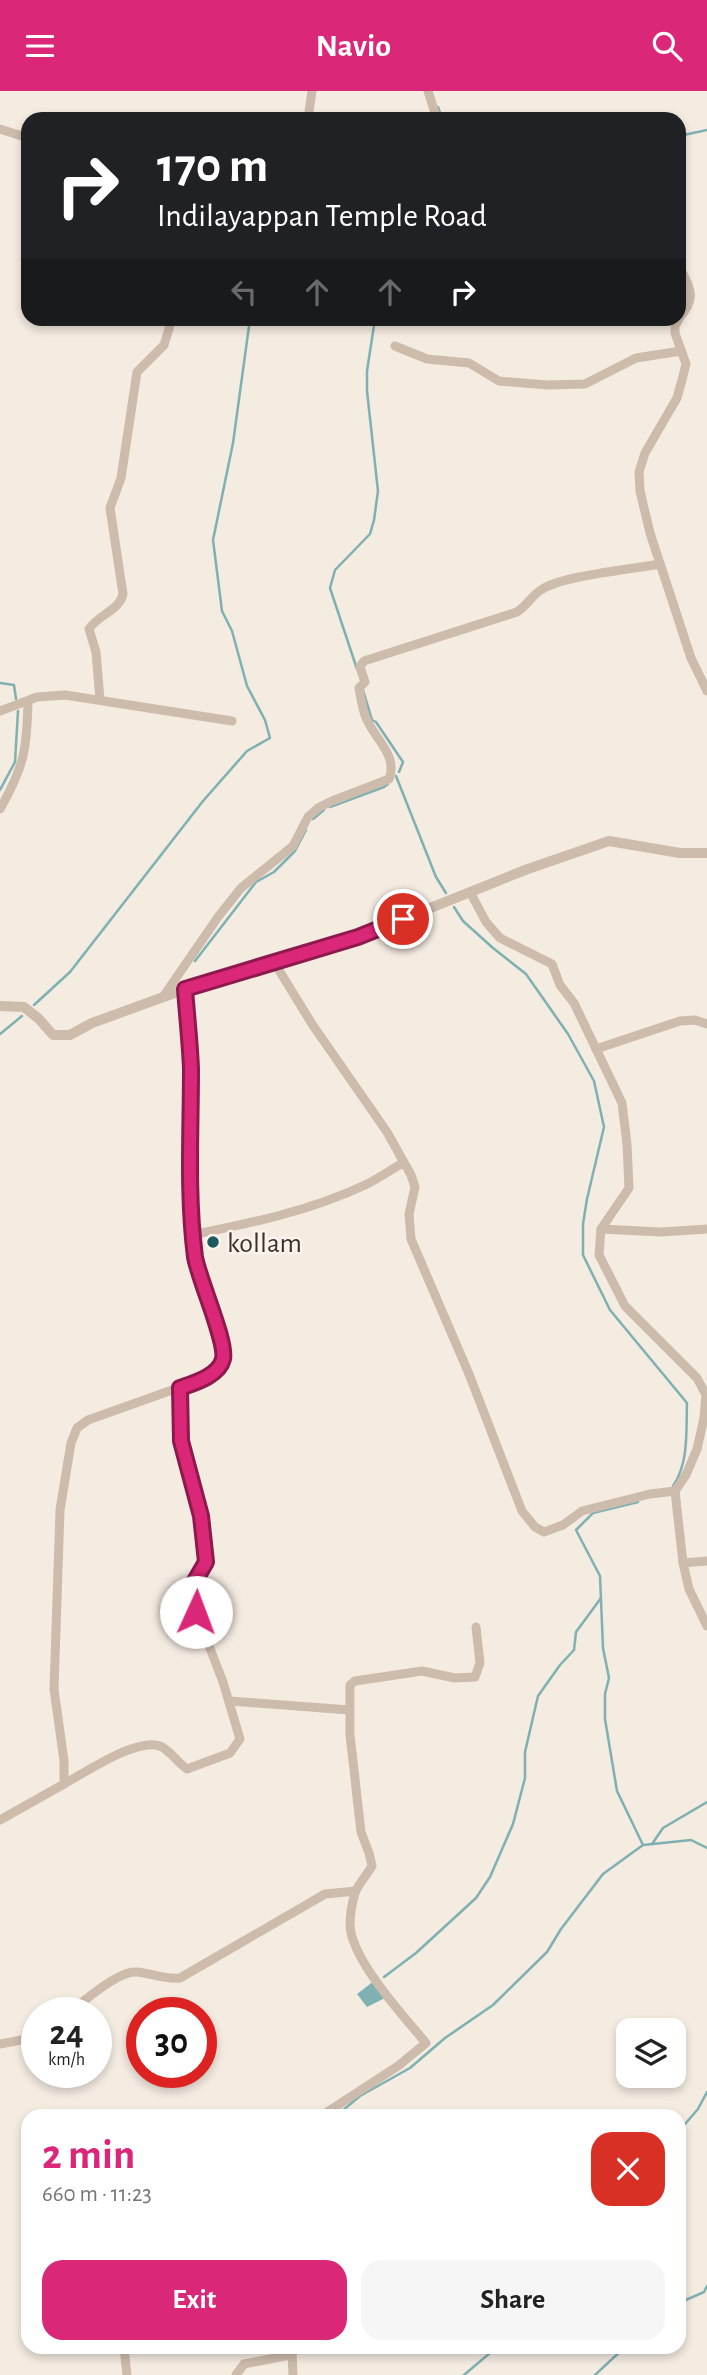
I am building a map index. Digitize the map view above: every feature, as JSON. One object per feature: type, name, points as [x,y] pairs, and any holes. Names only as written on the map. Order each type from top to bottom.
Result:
[{"type":"street","points":[[308,112],[312,91]]},
{"type":"street","points":[[428,91],[436,112]]},
{"type":"street","points":[[0,129],[21,136]]},
{"type":"street","points":[[686,284],[691,296],[686,310]]},
{"type":"street","points":[[100,700],[96,652],[89,629],[120,603],[123,594],[110,508],[121,478],[136,372],[164,345],[170,326]]},
{"type":"street","points":[[675,326],[686,364],[677,398],[645,453],[639,473],[640,491],[650,533],[691,658],[707,691]]},
{"type":"street","points":[[396,346],[427,359],[469,363],[499,381],[548,385],[585,384],[636,358],[681,351]]},
{"type":"street","points":[[163,997],[241,888],[293,846],[309,817],[318,808],[389,779],[392,764],[387,751],[366,719],[359,688],[365,682],[360,667],[364,661],[517,612],[528,605],[542,589],[564,581],[660,564]]},
{"type":"street","points":[[0,711],[28,701],[65,695],[232,721]]},
{"type":"street","points":[[0,809],[17,779],[26,750],[28,701]]},
{"type":"street","points":[[0,1006],[24,1007],[53,1035],[70,1035],[92,1023],[185,989],[358,937],[609,841],[680,853],[707,853]]},
{"type":"street","points":[[470,892],[486,922],[500,938],[552,964],[560,985],[574,1003],[622,1103],[629,1188],[601,1229],[599,1255],[625,1306],[697,1378],[706,1395],[697,1449],[686,1475],[675,1491],[683,1563],[689,1588],[707,1626]]},
{"type":"street","points":[[274,961],[312,1024],[387,1132],[411,1175],[415,1187],[409,1214],[411,1239],[469,1374],[522,1511],[535,1527],[544,1532],[563,1525],[582,1511],[650,1494],[675,1491]]},
{"type":"street","points":[[64,1784],[65,1761],[54,1689],[60,1510],[71,1443],[77,1428],[88,1420],[203,1379],[217,1370],[223,1360],[222,1345],[197,1268],[192,1235],[188,1177],[191,1067],[185,989]]},
{"type":"street","points":[[596,1049],[680,1021],[695,1020],[707,1024]]},
{"type":"street","points":[[192,1235],[288,1214],[366,1185],[402,1163]]},
{"type":"street","points":[[601,1229],[661,1232],[707,1229]]},
{"type":"street","points":[[0,1820],[134,1746],[162,1747],[177,1763],[187,1769],[230,1753],[240,1739],[230,1701],[196,1612],[192,1586],[206,1562],[201,1516],[181,1441],[180,1388]]},
{"type":"street","points":[[683,1563],[707,1560]]},
{"type":"street","points":[[332,2109],[398,2066],[426,2043],[367,1965],[353,1939],[350,1926],[355,1891],[372,1866],[361,1832],[350,1735],[350,1685],[355,1681],[422,1671],[455,1678],[475,1677],[480,1663],[476,1627]]},
{"type":"street","points":[[230,1701],[349,1710]]},
{"type":"street","points":[[92,1997],[127,1972],[169,1979],[180,1978],[325,1894],[355,1891]]},
{"type":"street","points":[[0,2044],[21,2040]]},
{"type":"street","points":[[125,2354],[127,2375]]},
{"type":"street","points":[[236,2375],[244,2364],[281,2354]]},
{"type":"street","points":[[293,2375],[296,2354]]},
{"type":"water","points":[[374,1981],[385,1998],[367,2007],[357,1994]]},
{"type":"waterway","points":[[438,107],[440,112]]},
{"type":"waterway","points":[[686,134],[707,130]]},
{"type":"waterway","points":[[34,1005],[70,972],[203,801],[247,751],[270,738],[265,720],[247,686],[232,631],[222,611],[213,540],[233,443],[249,326]]},
{"type":"waterway","points":[[357,669],[330,588],[335,570],[370,534],[374,520],[378,491],[367,391],[367,371],[374,326]]},
{"type":"waterway","points":[[0,683],[14,685],[16,699]]},
{"type":"waterway","points":[[363,690],[372,720],[403,762],[399,772]]},
{"type":"waterway","points":[[0,790],[15,762],[18,711]]},
{"type":"waterway","points":[[396,776],[436,877],[446,893]]},
{"type":"waterway","points":[[330,807],[388,784]]},
{"type":"waterway","points":[[313,819],[324,810]]},
{"type":"waterway","points":[[195,961],[256,882],[274,872],[295,851],[306,830]]},
{"type":"waterway","points":[[454,907],[463,921],[526,974],[568,1034],[594,1081],[604,1127],[587,1199],[583,1224],[583,1255],[610,1310],[687,1403],[684,1457],[673,1486]]},
{"type":"waterway","points":[[0,1034],[22,1016]]},
{"type":"waterway","points":[[344,2109],[360,2096],[410,2068],[445,2038],[493,2005],[547,1952],[603,1874],[643,1845],[617,1791],[605,1719],[605,1694],[609,1678],[603,1648],[600,1576],[576,1530],[593,1513],[638,1502]]},
{"type":"waterway","points":[[384,1977],[416,1953],[476,1898],[490,1877],[513,1824],[525,1778],[525,1752],[538,1696],[574,1650],[576,1632],[601,1598]]},
{"type":"waterway","points":[[652,1844],[663,1828],[707,1802]]},
{"type":"waterway","points":[[643,1845],[691,1840],[707,1848]]},
{"type":"waterway","points":[[686,2123],[698,2109],[707,2092]]},
{"type":"waterway","points":[[686,2300],[704,2292],[707,2286]]},
{"type":"waterway","points":[[464,2375],[489,2354]]},
{"type":"waterway","points":[[595,2375],[618,2354]]},
{"type":"place","name":"kollam","points":[[213,1242]]},
{"type":"route","points":[[196,1612],[192,1586],[206,1562],[201,1516],[181,1441],[180,1388],[217,1370],[223,1360],[222,1345],[197,1268],[192,1235],[188,1177],[191,1067],[185,989],[358,937],[403,919]]}]
